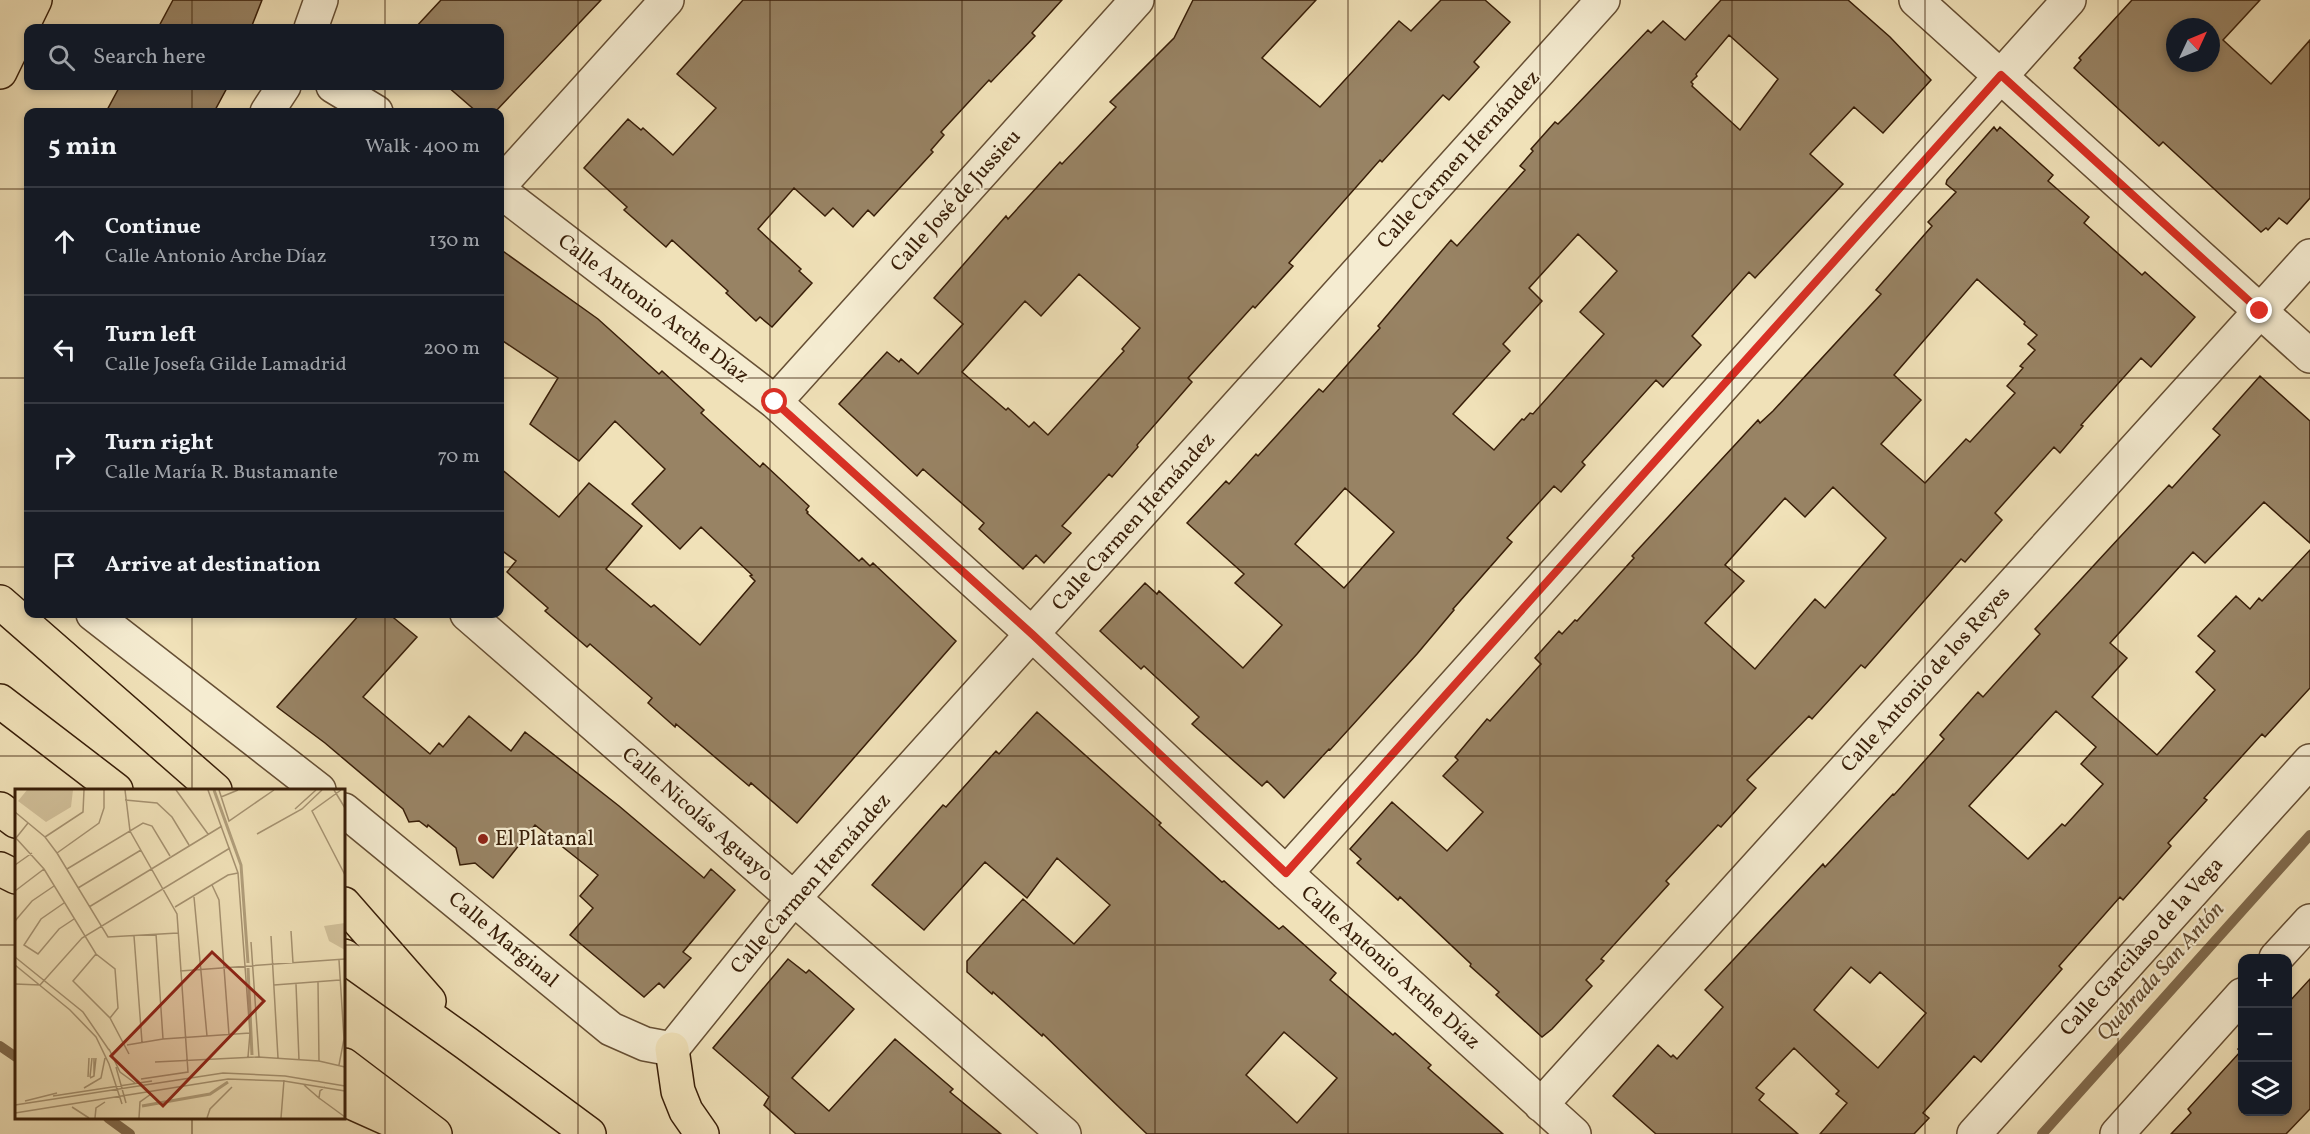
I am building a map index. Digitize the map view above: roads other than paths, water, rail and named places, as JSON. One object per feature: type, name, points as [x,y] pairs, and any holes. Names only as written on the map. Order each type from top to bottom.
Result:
[{"type":"main road","points":[[0,18],[8,0]]},
{"type":"main road","points":[[0,72],[35,0]]},
{"type":"main road","points":[[0,602],[215,789]]},
{"type":"main road","points":[[0,701],[115,789]]},
{"type":"main road","points":[[0,809],[15,820]]},
{"type":"main road","points":[[0,868],[15,876]]},
{"type":"main road","points":[[345,905],[466,1043]]},
{"type":"main road","points":[[345,957],[589,1134]]},
{"type":"main road","points":[[672,1049],[678,1091],[686,1111],[702,1134]]},
{"type":"main road","points":[[345,1066],[435,1134]]},
{"type":"main road","points":[[345,1099],[422,1134]]},
{"type":"street","points":[[312,24],[321,0]]},
{"type":"street","points":[[504,181],[667,0]]},
{"type":"street","name":"Calle José de Jussieu","points":[[775,402],[1137,0]]},
{"type":"street","name":"Calle Carmen Hernández","points":[[672,1049],[793,899],[1603,0]]},
{"type":"street","points":[[1916,0],[2310,356]]},
{"type":"street","points":[[1286,873],[2068,0]]},
{"type":"street","points":[[270,108],[281,90]]},
{"type":"street","points":[[340,90],[369,108]]},
{"type":"street","name":"Calle Antonio Arche Díaz","points":[[504,194],[775,402],[1033,635],[1286,873],[1574,1134]]},
{"type":"street","name":"Calle Antonio de los Reyes","points":[[1541,1105],[2310,256]]},
{"type":"street","points":[[98,618],[318,789]]},
{"type":"street","name":"Calle Nicolás Aguayo","points":[[472,618],[1064,1134]]},
{"type":"street","name":"Calle Garcilaso de la Vega","points":[[1974,1134],[2310,760]]},
{"type":"street","name":"Calle Marginal","points":[[345,811],[611,1029],[645,1044],[672,1049]]},
{"type":"street","points":[[2280,954],[2310,921]]},
{"type":"street","points":[[2117,1134],[2238,999]]},
{"type":"waterway","name":"Quebrada San Antón","points":[[2042,1134],[2310,835]]},
{"type":"waterway","name":"Quebrada San Antón","points":[[0,1046],[15,1056]]},
{"type":"waterway","name":"Quebrada San Antón","points":[[109,1119],[130,1134]]},
{"type":"place","name":"El Platanal","points":[[483,839]]}]
